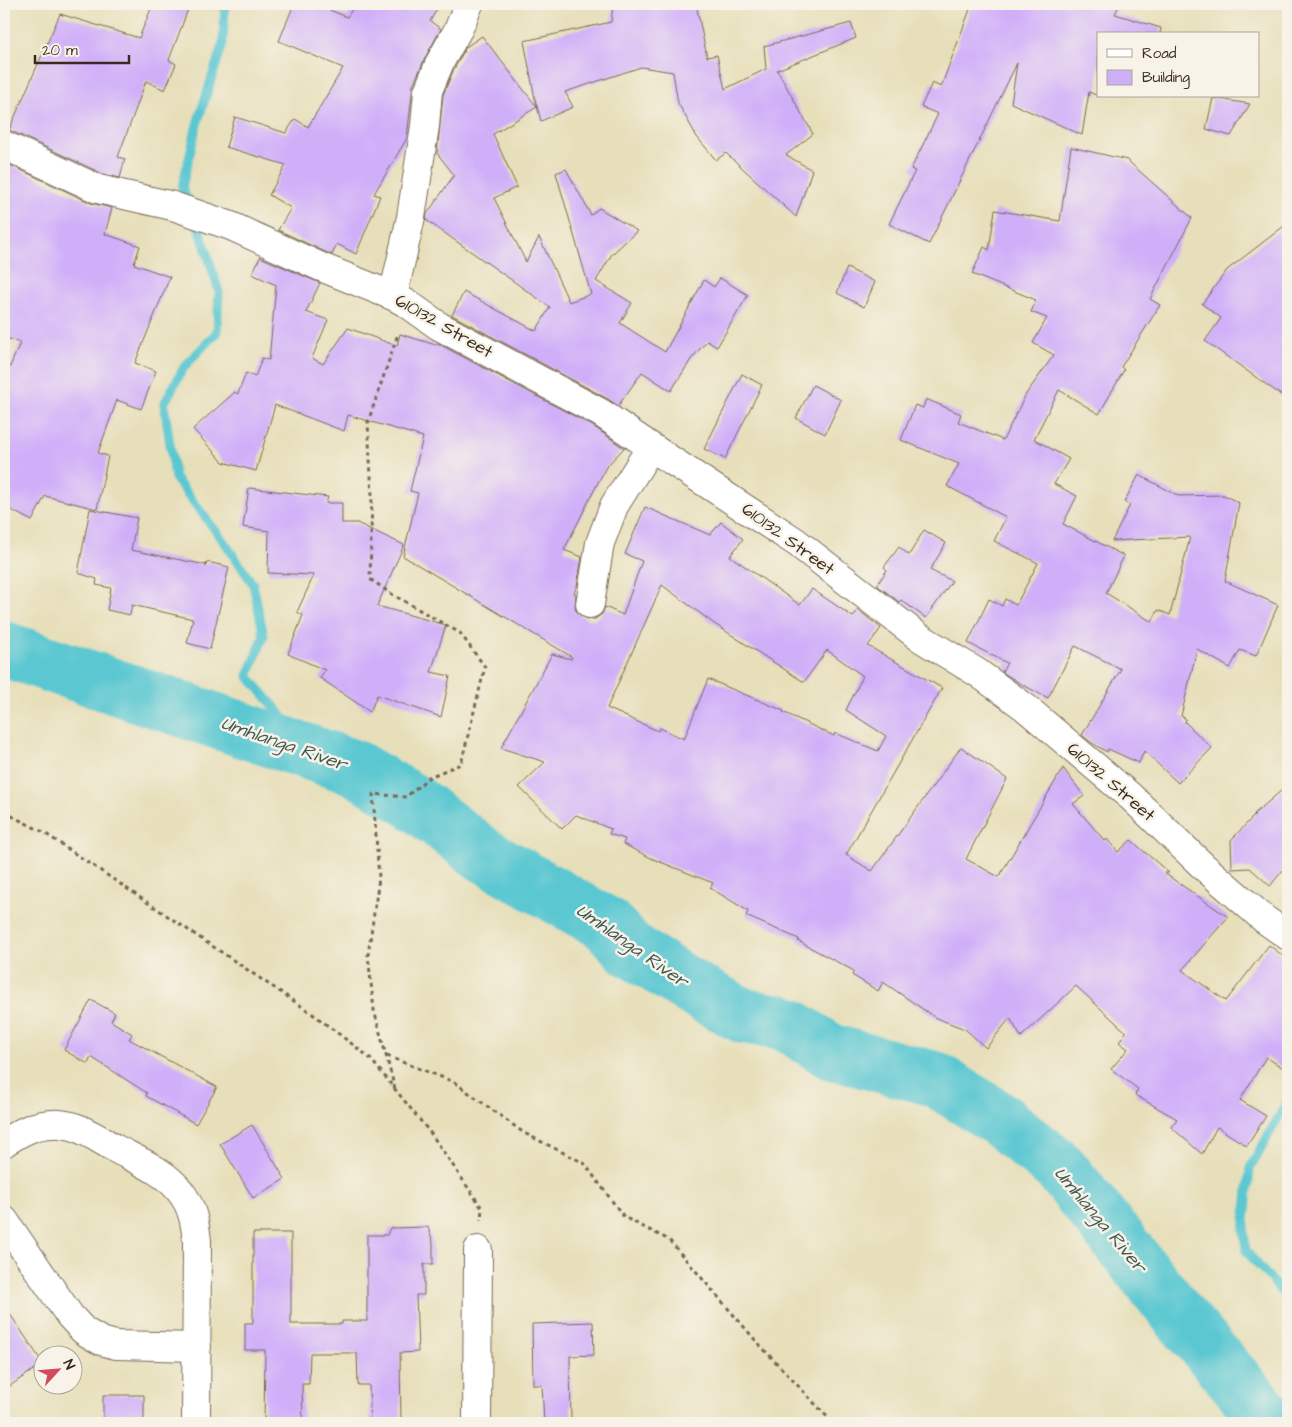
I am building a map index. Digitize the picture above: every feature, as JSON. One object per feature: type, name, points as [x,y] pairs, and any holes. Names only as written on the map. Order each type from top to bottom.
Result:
[{"type":"street","points":[[400,300],[425,126],[428,91],[440,62],[459,28],[469,4]]},
{"type":"street","name":"610132 Street","points":[[4,145],[98,188],[173,206],[224,223],[400,300],[439,326],[601,413],[796,542],[919,637],[978,673],[1026,708],[1131,797],[1203,866],[1264,919],[1288,936]]},
{"type":"street","points":[[590,604],[600,544],[614,506],[651,447]]},
{"type":"street","points":[[4,1143],[24,1130],[40,1125],[72,1126],[165,1176],[179,1189],[190,1205],[195,1222],[197,1241],[196,1423]]},
{"type":"street","points":[[4,1220],[70,1316],[84,1331],[101,1341],[116,1345],[197,1347]]},
{"type":"street","points":[[477,1423],[478,1250]]},
{"type":"path","points":[[395,1089],[374,1010],[368,955],[379,878],[373,794],[406,798],[429,777],[461,764],[484,667],[460,633],[390,593],[370,579],[372,496],[368,422],[400,300]]},
{"type":"path","points":[[4,812],[43,832],[310,1012],[369,1057],[432,1135],[482,1208],[478,1250]]},
{"type":"path","points":[[386,1056],[454,1082],[524,1133],[584,1163],[624,1217],[669,1240],[756,1342],[833,1423]]},
{"type":"building","points":[[153,4],[190,4],[169,60],[176,64],[165,90],[146,81],[118,157],[125,159],[120,178],[103,174],[9,130],[60,14],[139,38]]},
{"type":"building","points":[[294,4],[315,4],[347,17],[356,4],[440,4],[430,21],[441,29],[413,85],[407,138],[374,194],[380,196],[356,254],[337,244],[332,255],[278,230],[291,208],[269,195],[286,165],[226,147],[235,117],[286,133],[295,119],[308,127],[343,68],[279,41]]},
{"type":"building","points":[[613,4],[696,4],[707,57],[717,55],[725,89],[766,69],[764,46],[851,23],[856,38],[777,70],[813,134],[786,155],[812,170],[796,217],[726,153],[716,160],[697,137],[678,103],[673,72],[641,67],[565,92],[573,107],[541,121],[524,41],[611,22]]},
{"type":"building","points":[[972,4],[1120,4],[1115,14],[1161,28],[1160,32],[1097,32],[1097,96],[1089,92],[1082,135],[1011,103],[1017,63],[929,244],[889,224],[915,171],[911,169],[938,114],[921,107],[932,83],[941,87]]},
{"type":"building","points":[[482,36],[537,107],[493,134],[517,187],[494,198],[526,262],[539,237],[569,302],[591,294],[556,173],[566,169],[591,215],[599,208],[637,231],[612,254],[596,281],[632,303],[620,323],[665,352],[704,280],[714,287],[720,278],[748,295],[717,347],[707,341],[692,358],[671,391],[642,372],[618,406],[452,315],[464,292],[536,331],[550,307],[426,220],[427,214],[454,175],[437,153],[443,95],[466,47]]},
{"type":"building","points":[[1213,98],[1250,104],[1231,136],[1206,129]]},
{"type":"building","points":[[1071,147],[1127,160],[1192,218],[1150,299],[1160,305],[1121,367],[1124,370],[1099,414],[1059,390],[1034,439],[1069,459],[1054,484],[1077,496],[1063,524],[1124,556],[1106,593],[1152,622],[1158,610],[1170,615],[1190,537],[1112,541],[1130,505],[1124,502],[1139,475],[1179,496],[1224,495],[1239,503],[1225,581],[1278,605],[1256,656],[1240,650],[1230,668],[1197,649],[1181,716],[1186,719],[1185,722],[1212,748],[1178,783],[1144,751],[1139,763],[1108,749],[1107,752],[1082,735],[1121,669],[1075,646],[1048,698],[1002,672],[1007,663],[968,643],[989,599],[1002,606],[1005,599],[1016,605],[1038,563],[994,541],[1006,517],[947,486],[959,464],[901,440],[915,405],[923,408],[926,399],[961,414],[958,422],[1003,440],[1026,394],[1054,355],[1033,343],[1047,318],[1031,312],[1036,300],[972,274],[984,247],[989,250],[995,210],[1060,221]]},
{"type":"building","points":[[4,162],[91,203],[112,208],[105,234],[140,246],[134,264],[170,277],[135,363],[156,371],[141,409],[117,400],[98,453],[108,456],[97,509],[45,496],[32,521],[4,506],[4,381],[20,343],[4,337]]},
{"type":"building","points":[[1288,223],[1288,400],[1205,341],[1221,318],[1202,304],[1227,270]]},
{"type":"building","points":[[260,257],[320,283],[306,312],[328,320],[312,358],[323,364],[348,328],[397,346],[400,334],[436,345],[437,343],[593,426],[624,448],[606,467],[564,550],[582,557],[574,593],[576,594],[575,609],[581,616],[595,619],[602,614],[605,607],[623,615],[642,561],[625,554],[645,507],[710,535],[721,522],[743,539],[730,556],[800,605],[812,589],[853,617],[858,610],[881,628],[868,646],[942,688],[846,855],[872,871],[961,747],[1007,779],[966,859],[999,877],[1063,768],[1084,796],[1073,804],[1105,841],[1107,839],[1118,852],[1131,840],[1169,873],[1164,873],[1228,917],[1182,970],[1226,1001],[1269,945],[1288,960],[1288,1071],[1266,1057],[1240,1100],[1266,1116],[1247,1146],[1217,1127],[1202,1154],[1171,1127],[1177,1119],[1135,1095],[1138,1089],[1111,1069],[1128,1049],[1119,1042],[1126,1032],[1076,986],[1021,1037],[1010,1018],[986,1048],[965,1029],[936,1018],[883,982],[878,991],[852,975],[854,971],[798,941],[799,939],[746,916],[748,911],[710,888],[713,883],[653,859],[623,844],[625,839],[609,834],[611,829],[576,815],[562,829],[519,787],[545,762],[501,748],[552,654],[571,659],[572,657],[403,556],[418,493],[410,491],[423,437],[348,415],[344,431],[275,405],[256,471],[223,462],[193,429],[235,392],[238,394],[246,373],[255,377],[262,358],[269,360],[276,285],[252,274]],"holes":[[[662,585],[713,623],[804,682],[827,650],[863,676],[846,710],[886,736],[878,751],[835,733],[834,736],[784,711],[708,679],[684,739],[660,728],[658,731],[607,708]]]},
{"type":"building","points":[[847,268],[875,282],[864,307],[837,293]]},
{"type":"building","points":[[742,374],[762,385],[725,459],[704,449]]},
{"type":"building","points":[[813,385],[841,400],[825,434],[796,418]]},
{"type":"building","points":[[249,488],[328,497],[326,503],[342,503],[342,523],[357,523],[404,545],[377,606],[446,625],[431,672],[450,676],[441,717],[377,695],[370,712],[320,678],[325,670],[288,654],[303,615],[297,612],[314,575],[268,573],[269,531],[243,527]]},
{"type":"building","points":[[90,509],[137,518],[131,550],[206,565],[206,567],[207,562],[229,567],[210,649],[187,643],[193,619],[132,605],[130,615],[107,610],[111,588],[96,585],[97,579],[78,573]]},
{"type":"building","points":[[924,530],[946,543],[930,570],[952,581],[926,618],[901,600],[899,602],[877,585],[887,570],[884,567],[899,547],[909,555]]},
{"type":"building","points":[[1288,785],[1288,864],[1270,886],[1250,868],[1232,869],[1231,840],[1254,814]]},
{"type":"building","points":[[91,1000],[115,1013],[111,1021],[132,1034],[129,1039],[217,1087],[196,1124],[146,1096],[147,1093],[91,1057],[88,1064],[64,1050]]},
{"type":"building","points":[[252,1125],[285,1179],[253,1198],[220,1144]]},
{"type":"building","points":[[428,1227],[433,1242],[433,1264],[424,1264],[424,1295],[416,1295],[418,1352],[400,1353],[401,1423],[370,1423],[369,1385],[358,1385],[357,1353],[310,1353],[309,1384],[302,1384],[303,1423],[264,1423],[265,1350],[245,1350],[245,1323],[253,1323],[253,1233],[291,1233],[291,1324],[342,1324],[342,1321],[367,1321],[367,1235],[387,1235],[390,1228]]},
{"type":"building","points":[[4,1305],[32,1347],[32,1371],[4,1390]]},
{"type":"building","points":[[593,1322],[594,1355],[570,1356],[571,1423],[544,1423],[542,1385],[533,1385],[532,1324]]},
{"type":"building","points":[[103,1395],[144,1395],[144,1423],[103,1423]]},
{"type":"waterway","points":[[190,206],[182,187],[197,124],[223,43],[225,4]]},
{"type":"waterway","points":[[195,218],[219,292],[217,332],[184,367],[164,404],[175,478],[225,543],[253,584],[264,636],[248,676],[316,755]]},
{"type":"waterway","name":"Umhlanga River","points":[[4,649],[355,768],[414,802],[484,855],[606,924],[631,950],[697,991],[744,1016],[785,1023],[832,1052],[935,1079],[998,1118],[1060,1168],[1180,1317],[1272,1423]]},
{"type":"waterway","points":[[1288,1100],[1250,1168],[1244,1232],[1246,1251],[1288,1299]]}]
